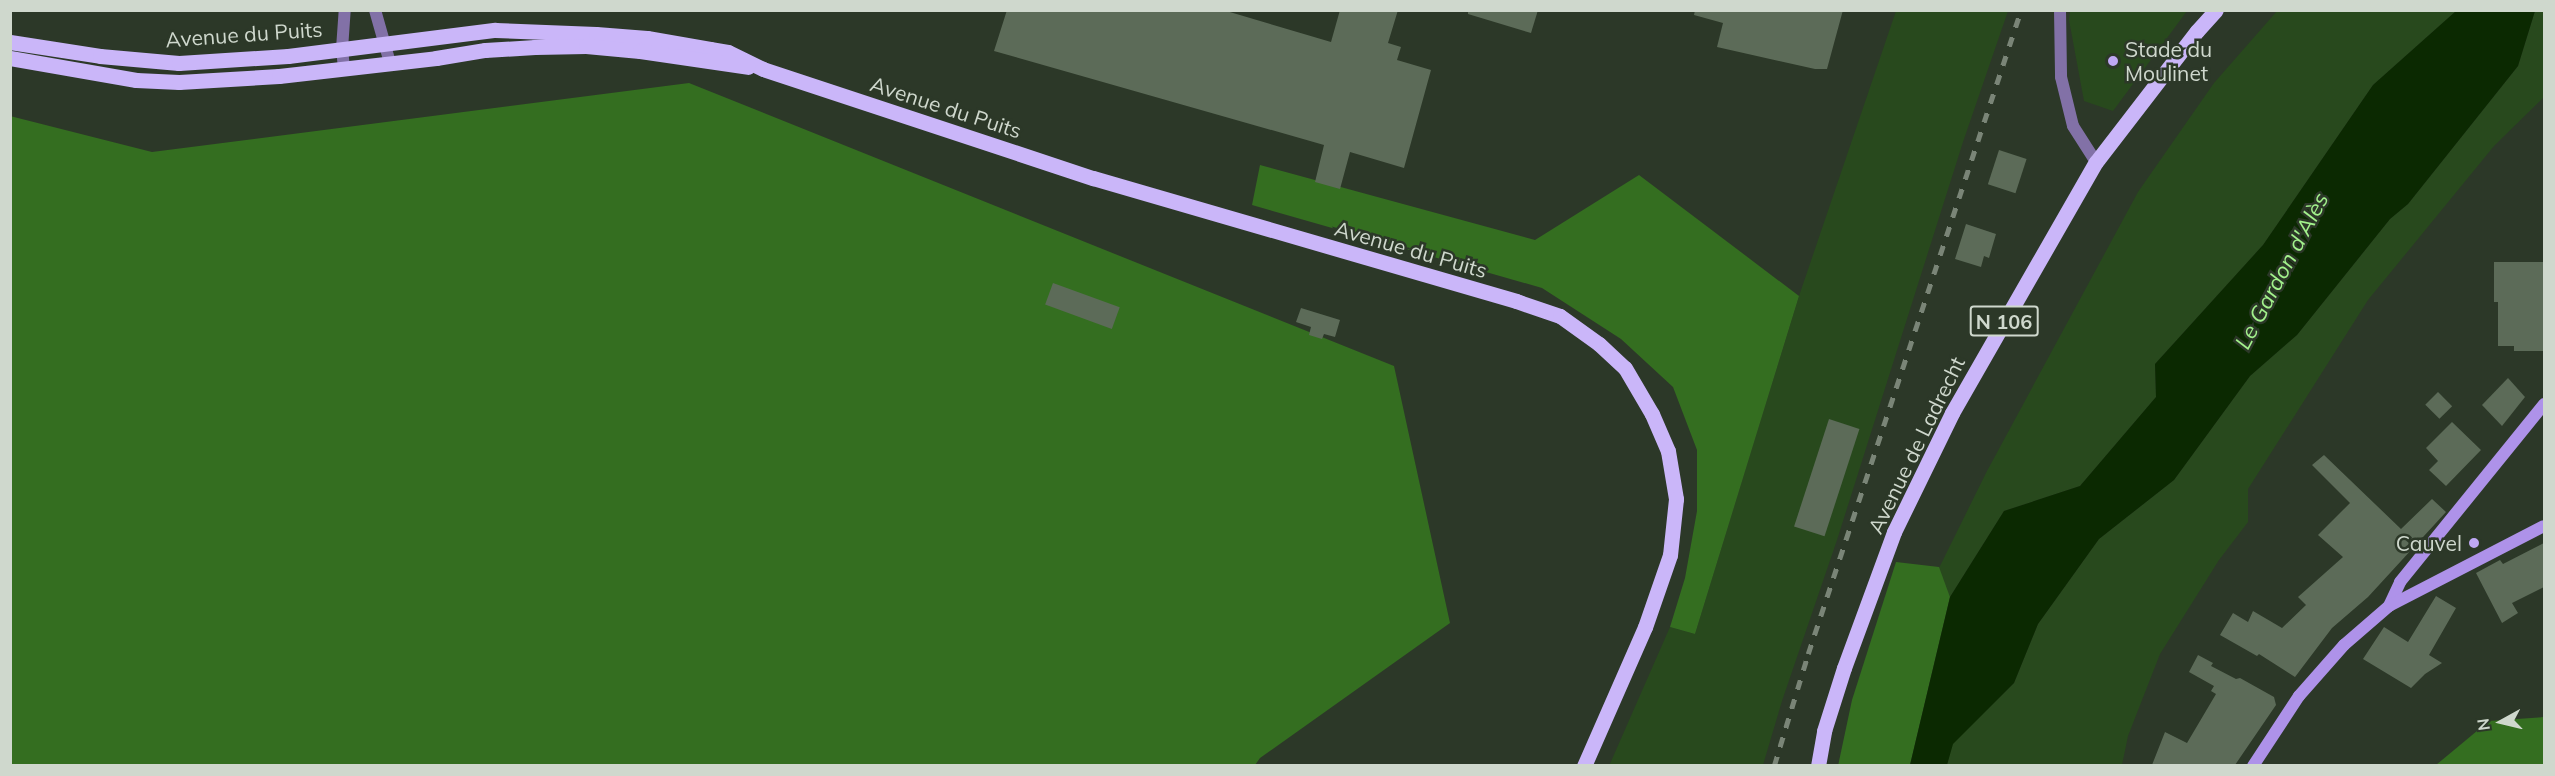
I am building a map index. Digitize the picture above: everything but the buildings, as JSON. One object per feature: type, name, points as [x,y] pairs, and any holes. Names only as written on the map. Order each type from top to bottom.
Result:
[{"type":"main road","name":"N 106","points":[[2096,162],[2197,31],[2216,10]]},
{"type":"main road","name":"Avenue du Puits","points":[[10,42],[100,56],[179,63],[288,56],[495,30],[646,38],[728,52],[763,69],[1093,178],[1516,301],[1560,316],[1599,344],[1625,368],[1652,414],[1668,451],[1676,499],[1670,555],[1645,627],[1584,765]]},
{"type":"main road","name":"Avenue du Puits","points":[[10,57],[136,80],[179,82],[279,76],[485,50],[586,46],[668,54],[763,69]]},
{"type":"main road","name":"Avenue de Ladrecht","points":[[1818,765],[1824,731],[1844,668],[1894,532],[1952,413],[2096,162]]},
{"type":"main road","points":[[2389,606],[2400,582],[2544,404]]},
{"type":"main road","points":[[2253,765],[2299,696],[2344,645],[2389,606],[2544,526]]},
{"type":"street","points":[[344,68],[342,49],[345,10]]},
{"type":"street","points":[[375,10],[386,42],[390,63]]},
{"type":"street","points":[[2060,10],[2061,77],[2073,126],[2096,162]]},
{"type":"shaded area","name":"Stade du Moulinet","points":[[2070,10],[2187,11],[2113,111],[2084,101],[2069,20]]},
{"type":"shaded area","points":[[1896,11],[2008,11],[1963,142],[1763,765],[1609,766],[1670,627],[1695,634],[1799,296]]},
{"type":"shaded area","points":[[2277,11],[2456,11],[2373,85],[2263,245],[2155,364],[2156,397],[2080,486],[2004,511],[1950,597],[1939,568],[1987,471],[2138,192],[2214,83]]},
{"type":"shaded area","points":[[2535,11],[2544,11],[2544,97],[2494,146],[2368,300],[2248,489],[2248,522],[2219,560],[2160,654],[2128,736],[2122,765],[1947,766],[1952,744],[2014,683],[2038,624],[2099,539],[2174,480],[2250,376],[2297,335],[2390,219],[2408,204],[2518,66]]},
{"type":"green space","points":[[689,83],[1394,366],[1450,623],[1260,758],[1255,765],[11,765],[10,116],[152,152]]},
{"type":"green space","points":[[1260,165],[1535,240],[1639,175],[1799,296],[1695,634],[1670,627],[1685,578],[1697,511],[1697,450],[1673,387],[1621,339],[1542,288],[1252,205]]},
{"type":"green space","points":[[1896,562],[1939,567],[1950,597],[1910,765],[1838,766],[1852,700]]},
{"type":"green space","points":[[2544,717],[2544,765],[2436,765],[2489,721]]},
{"type":"water","name":"Le Gardon d'Alès","points":[[2456,11],[2535,11],[2518,66],[2408,204],[2390,219],[2297,335],[2250,376],[2174,480],[2099,539],[2038,624],[2014,683],[1953,744],[1947,765],[1910,765],[1950,597],[2004,511],[2080,486],[2156,397],[2155,364],[2263,245],[2373,85]]},
{"type":"railway","points":[[1774,766],[1808,654],[2021,10]]},
{"type":"place","name":"Stade du Moulinet","points":[[2113,61]]},
{"type":"place","name":"Cauvel","points":[[2474,543]]}]
